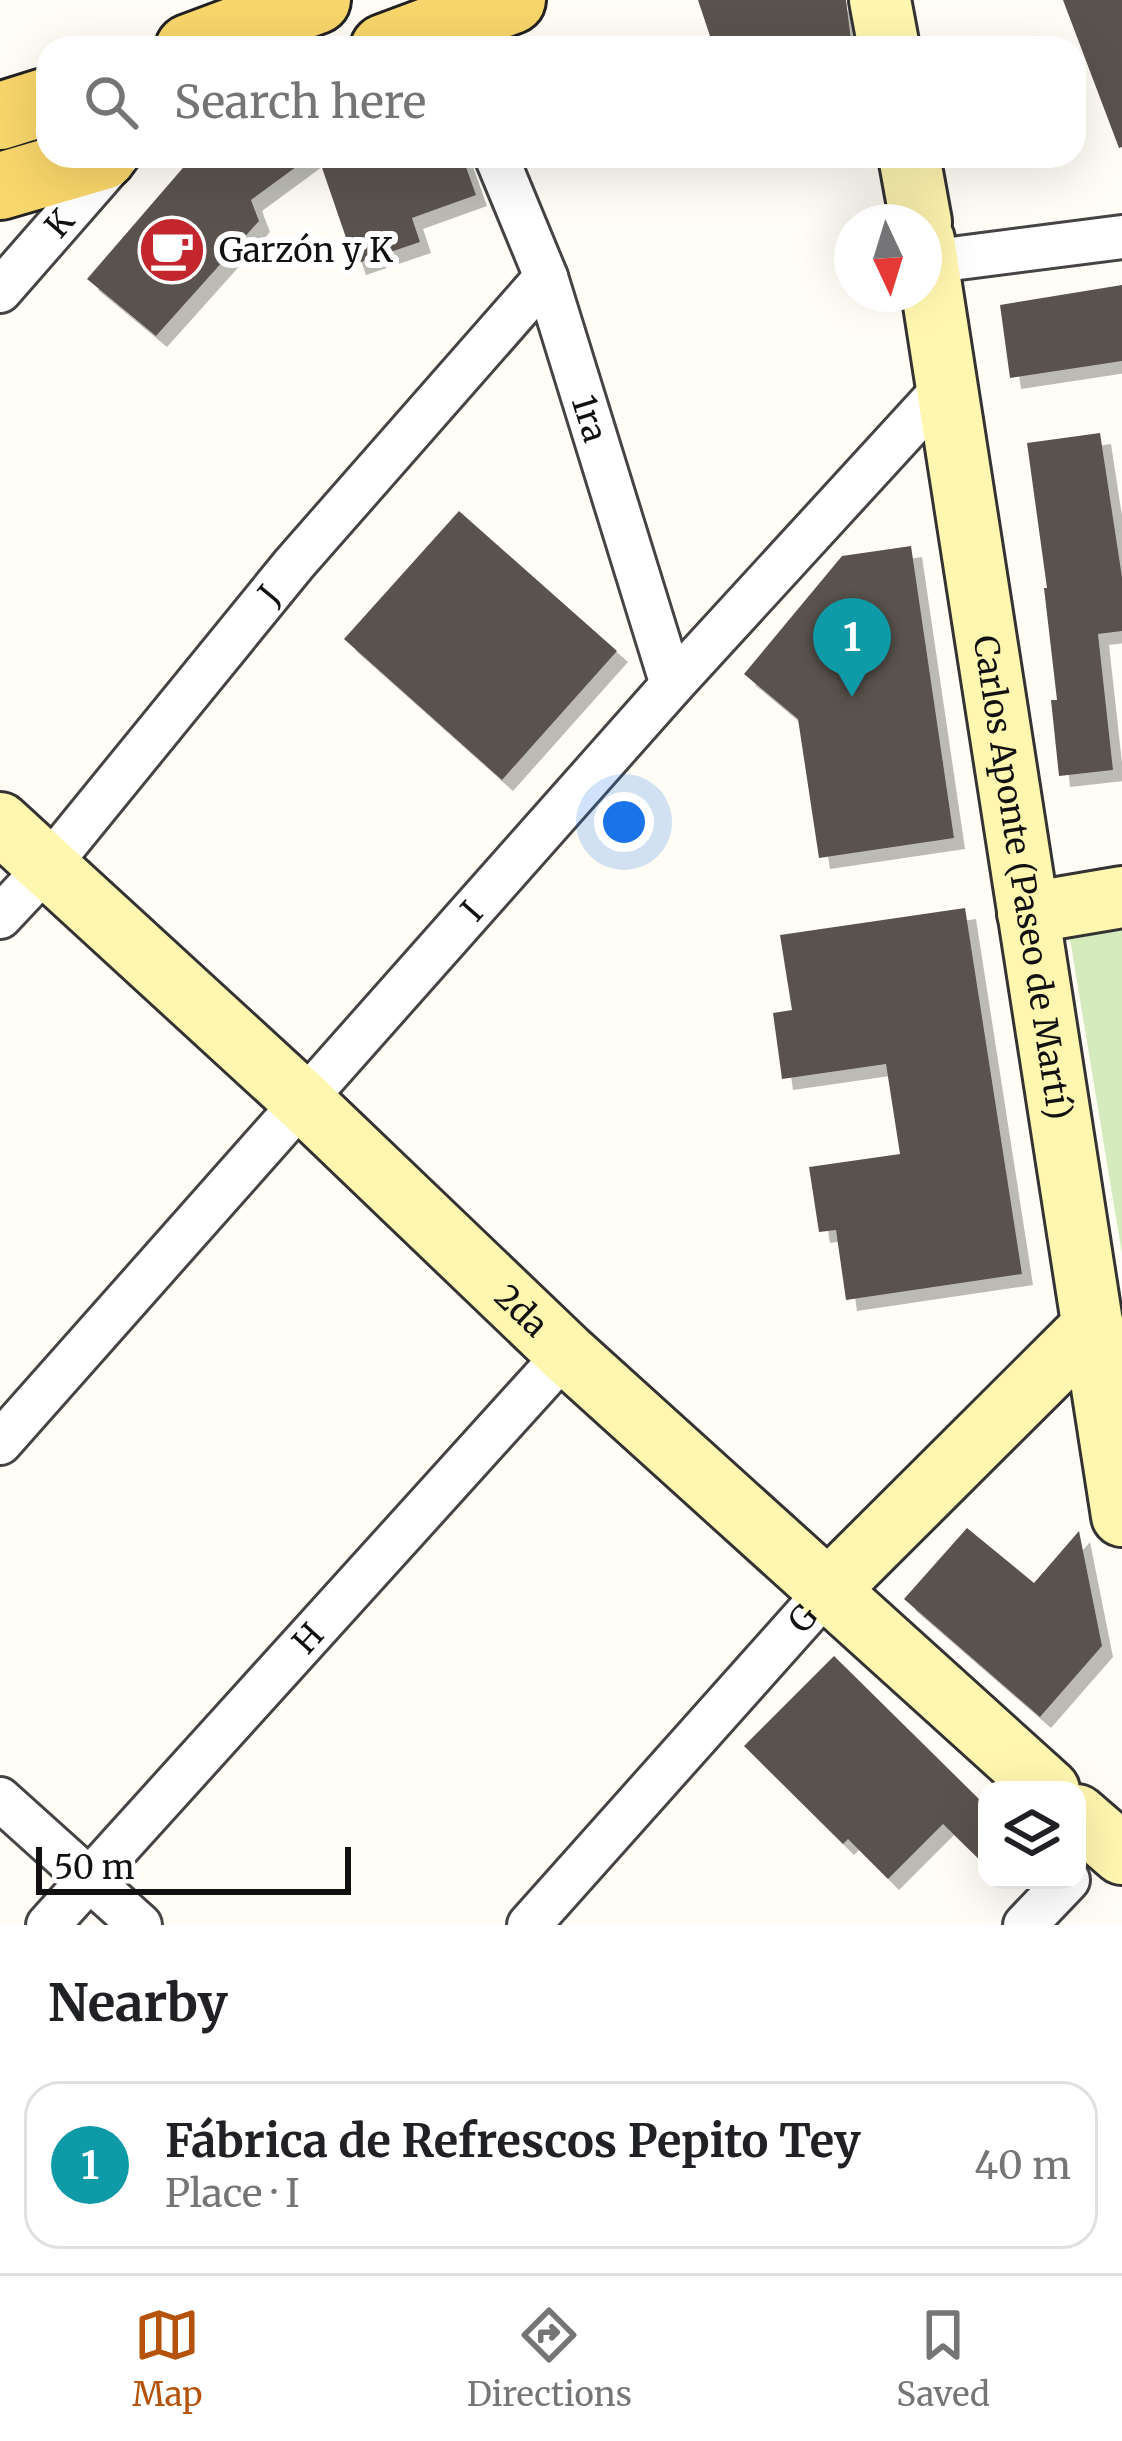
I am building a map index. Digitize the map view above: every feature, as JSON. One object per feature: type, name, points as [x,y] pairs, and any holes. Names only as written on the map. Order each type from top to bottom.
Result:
[{"type":"main road","points":[[222,36],[321,0]]},
{"type":"main road","points":[[283,36],[321,0]]},
{"type":"main road","points":[[435,36],[512,0]]},
{"type":"main road","points":[[0,116],[36,105]]},
{"type":"main road","points":[[0,186],[62,168]]},
{"type":"street","points":[[880,0],[887,36]]},
{"type":"street","name":"K","points":[[0,291],[108,168]]},
{"type":"street","name":"1ra","points":[[501,168],[545,277],[672,685]]},
{"type":"street","name":"Carlos Aponte (Paseo de Martí)","points":[[911,168],[917,204]]},
{"type":"street","points":[[942,241],[1122,237]]},
{"type":"street","name":"J","points":[[0,917],[48,866],[294,563],[545,277]]},
{"type":"street","name":"Carlos Aponte (Paseo de Martí)","points":[[936,312],[1122,1516]]},
{"type":"street","name":"I","points":[[0,1443],[672,685],[948,384]]},
{"type":"street","name":"2da","points":[[0,823],[304,1102],[566,1353],[1039,1781]]},
{"type":"street","points":[[1028,913],[1122,897]]},
{"type":"street","name":"G","points":[[529,1925],[827,1591],[1093,1326]]},
{"type":"street","name":"H","points":[[49,1925],[566,1353]]},
{"type":"street","points":[[0,1799],[140,1925]]},
{"type":"street","points":[[1025,1925],[1095,1848]]},
{"type":"green space","points":[[1122,930],[1122,1254],[1070,939]]},
{"type":"building","points":[[698,0],[846,0],[850,36],[710,36]]},
{"type":"building","points":[[1063,0],[1122,0],[1122,147],[1086,61],[1086,36],[1077,36]]},
{"type":"building","name":"Garzón y K","points":[[183,168],[295,168],[251,200],[259,221],[156,336],[87,279]]},
{"type":"building","points":[[322,168],[466,168],[476,195],[412,218],[420,242],[355,264]]},
{"type":"building","points":[[1122,285],[1122,361],[1010,378],[1000,305]]},
{"type":"building","points":[[1100,433],[1122,577],[1122,631],[1098,634],[1113,770],[1059,776],[1047,588],[1027,443]]},
{"type":"building","points":[[459,511],[617,651],[502,780],[344,639]]},
{"type":"building","points":[[911,546],[954,838],[819,858],[798,719],[744,674],[842,556]]},
{"type":"building","points":[[965,908],[1022,1274],[846,1300],[836,1230],[819,1232],[809,1167],[900,1154],[886,1064],[782,1079],[773,1013],[792,1010],[780,935]]},
{"type":"building","points":[[967,1528],[1034,1583],[1079,1531],[1102,1646],[1040,1717],[904,1599]]},
{"type":"building","points":[[834,1656],[978,1798],[978,1858],[943,1824],[888,1879],[848,1839],[843,1844],[744,1746]]},
{"type":"place","name":"Garzón y K","points":[[172,250]]},
{"type":"place","name":"Fábrica de Refrescos Pepito Tey","points":[[852,697]]}]
